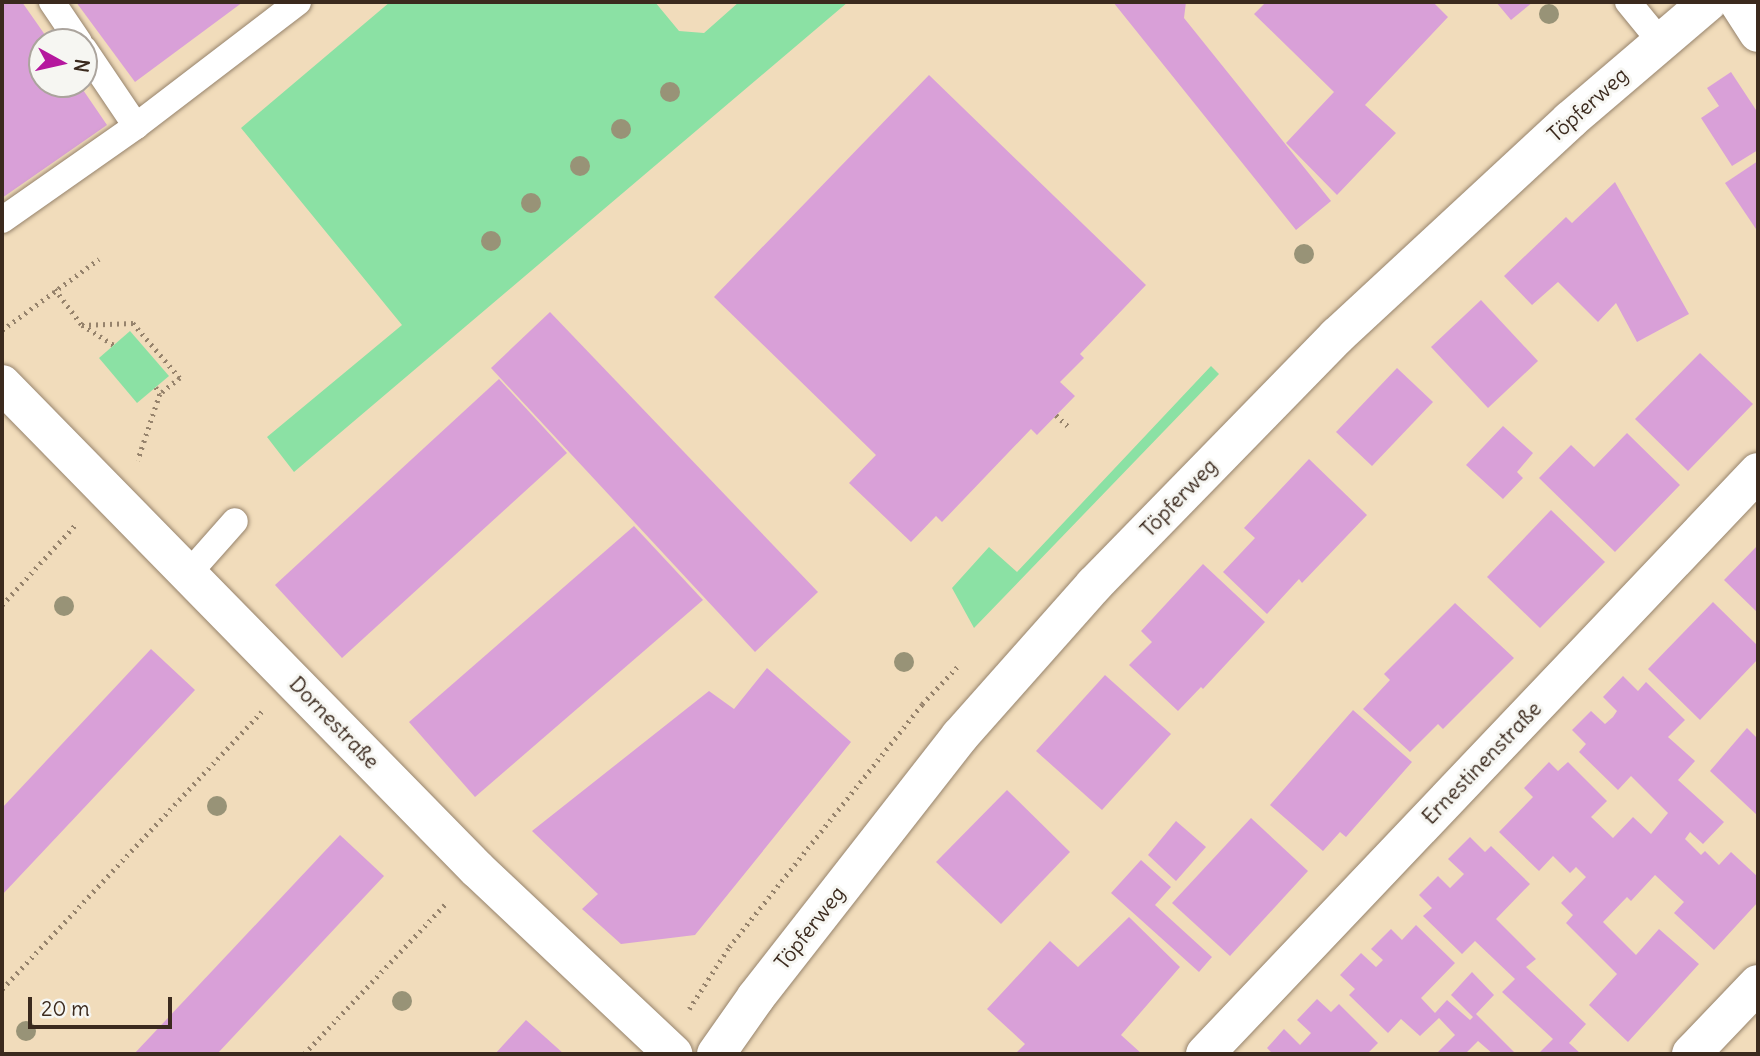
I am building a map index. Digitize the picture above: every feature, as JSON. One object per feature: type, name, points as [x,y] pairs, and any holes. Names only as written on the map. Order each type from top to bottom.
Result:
[{"type":"street","name":"Töpferweg","points":[[716,1054],[756,997],[961,736],[1094,585],[1337,336],[1460,220],[1707,2]]},
{"type":"street","points":[[1738,2],[1758,33]]},
{"type":"street","name":"Dornestraße","points":[[2,384],[477,869],[673,1054]]},
{"type":"street","name":"Ernestinenstraße","points":[[1205,1054],[1758,472]]},
{"type":"street","points":[[1691,1054],[1758,984]]},
{"type":"lane","points":[[52,2],[70,28]]},
{"type":"lane","points":[[2,220],[136,126],[298,2]]},
{"type":"lane","points":[[1628,2],[1660,41]]},
{"type":"lane","points":[[98,70],[136,126]]},
{"type":"lane","points":[[189,573],[235,521]]},
{"type":"path","points":[[2,330],[99,259]]},
{"type":"path","points":[[55,289],[82,325],[114,345]]},
{"type":"path","points":[[2,605],[114,499],[160,394],[180,378],[133,323],[82,325]]},
{"type":"path","points":[[156,387],[160,394]]},
{"type":"path","points":[[1056,415],[1070,428]]},
{"type":"path","points":[[2,989],[291,679]]},
{"type":"path","points":[[304,1054],[477,869]]},
{"type":"green space","points":[[390,2],[655,2],[679,31],[704,33],[739,2],[848,2],[294,472],[267,437],[402,325],[241,128]]},
{"type":"green space","points":[[130,331],[169,376],[137,403],[99,358]]},
{"type":"green space","points":[[1211,366],[1219,374],[974,628],[952,588],[989,547],[1017,572]]},
{"type":"building","points":[[2,2],[22,2],[40,28],[28,28],[28,98],[89,98],[107,125],[2,198]]},
{"type":"building","points":[[76,2],[243,2],[135,82],[98,32],[98,28],[95,28]]},
{"type":"building","points":[[1113,2],[1186,2],[1184,18],[1331,201],[1296,230]]},
{"type":"building","points":[[1266,2],[1433,2],[1448,17],[1365,105],[1396,133],[1337,195],[1286,143],[1334,92],[1254,14]]},
{"type":"building","points":[[1496,2],[1533,2],[1511,20]]},
{"type":"building","points":[[1731,72],[1758,113],[1758,150],[1732,166],[1701,118],[1719,106],[1707,88]]},
{"type":"building","points":[[929,75],[1146,285],[1080,354],[1084,358],[1060,382],[1075,396],[1037,435],[1031,429],[942,522],[936,516],[911,542],[849,483],[876,455],[714,297]]},
{"type":"building","points":[[1758,161],[1758,232],[1725,183]]},
{"type":"building","points":[[1615,182],[1689,314],[1637,342],[1616,303],[1598,322],[1558,282],[1532,305],[1504,276],[1566,217],[1572,223]]},
{"type":"building","points":[[1481,300],[1538,361],[1488,408],[1431,347]]},
{"type":"building","points":[[550,312],[818,592],[755,652],[491,368]]},
{"type":"building","points":[[1700,353],[1753,404],[1688,471],[1635,419]]},
{"type":"building","points":[[1397,368],[1433,402],[1372,466],[1336,432]]},
{"type":"building","points":[[499,379],[567,453],[342,658],[275,585]]},
{"type":"building","points":[[1503,426],[1533,453],[1517,472],[1523,478],[1503,499],[1466,465]]},
{"type":"building","points":[[1627,433],[1680,485],[1615,552],[1539,478],[1571,445],[1594,467]]},
{"type":"building","points":[[1309,459],[1367,515],[1302,583],[1299,579],[1267,614],[1223,572],[1255,538],[1244,528]]},
{"type":"building","points":[[1551,510],[1605,562],[1540,628],[1487,577]]},
{"type":"building","points":[[634,526],[703,600],[475,797],[409,722]]},
{"type":"building","points":[[1758,545],[1758,613],[1724,580]]},
{"type":"building","points":[[1203,564],[1265,622],[1203,689],[1201,687],[1178,711],[1129,665],[1152,642],[1141,631]]},
{"type":"building","points":[[1713,602],[1758,646],[1758,659],[1700,720],[1648,669]]},
{"type":"building","points":[[1455,603],[1514,658],[1443,729],[1438,724],[1410,752],[1363,709],[1390,680],[1384,674]]},
{"type":"building","points":[[151,649],[195,690],[2,895],[2,808]]},
{"type":"building","points":[[767,668],[851,742],[695,935],[621,944],[582,909],[598,894],[532,831],[709,691],[734,709]]},
{"type":"building","points":[[1105,675],[1171,734],[1102,810],[1036,751]]},
{"type":"building","points":[[1623,676],[1638,691],[1646,682],[1685,720],[1668,737],[1695,761],[1678,780],[1724,822],[1703,844],[1690,832],[1685,839],[1701,855],[1705,851],[1719,865],[1731,852],[1758,877],[1758,902],[1714,950],[1674,913],[1684,902],[1655,875],[1631,901],[1627,897],[1603,922],[1636,955],[1659,929],[1699,964],[1628,1042],[1589,1005],[1617,974],[1566,923],[1573,915],[1561,903],[1586,877],[1576,867],[1570,873],[1553,856],[1539,871],[1499,832],[1533,797],[1524,788],[1549,762],[1558,771],[1568,762],[1607,801],[1591,817],[1613,838],[1633,817],[1651,834],[1668,813],[1631,776],[1618,790],[1579,752],[1586,744],[1572,730],[1591,711],[1605,724],[1613,717],[1617,711],[1603,697]]},
{"type":"building","points":[[1353,710],[1412,762],[1346,837],[1340,832],[1323,851],[1270,805]]},
{"type":"building","points":[[1747,728],[1758,739],[1758,816],[1710,771]]},
{"type":"building","points":[[1007,790],[1070,852],[1001,924],[936,862]]},
{"type":"building","points":[[1251,818],[1308,871],[1230,956],[1172,903]]},
{"type":"building","points":[[1176,821],[1206,847],[1176,881],[1148,855]]},
{"type":"building","points":[[340,835],[384,876],[217,1054],[134,1054]]},
{"type":"building","points":[[1470,837],[1485,852],[1491,846],[1530,884],[1496,919],[1536,959],[1526,967],[1586,1024],[1569,1043],[1581,1054],[1538,1054],[1553,1039],[1502,992],[1515,979],[1475,941],[1462,954],[1423,916],[1432,908],[1419,895],[1438,876],[1450,888],[1464,874],[1448,859]]},
{"type":"building","points":[[1141,860],[1171,887],[1155,905],[1212,957],[1199,972],[1111,893]]},
{"type":"building","points":[[1129,917],[1180,967],[1121,1035],[1142,1054],[1015,1054],[1025,1044],[987,1009],[1050,941],[1078,967]]},
{"type":"building","points":[[1416,925],[1455,963],[1421,998],[1435,1013],[1447,1000],[1470,1020],[1473,1017],[1451,995],[1472,972],[1494,995],[1476,1014],[1516,1054],[1493,1054],[1478,1041],[1465,1054],[1436,1054],[1455,1035],[1439,1018],[1420,1036],[1401,1019],[1388,1033],[1349,995],[1355,989],[1340,975],[1361,953],[1376,967],[1383,960],[1371,949],[1391,929],[1402,940]]},
{"type":"building","points":[[1317,999],[1331,1012],[1339,1004],[1378,1043],[1367,1054],[1273,1054],[1267,1048],[1284,1029],[1300,1045],[1311,1033],[1297,1020]]},
{"type":"building","points":[[526,1020],[564,1054],[495,1054]]}]
